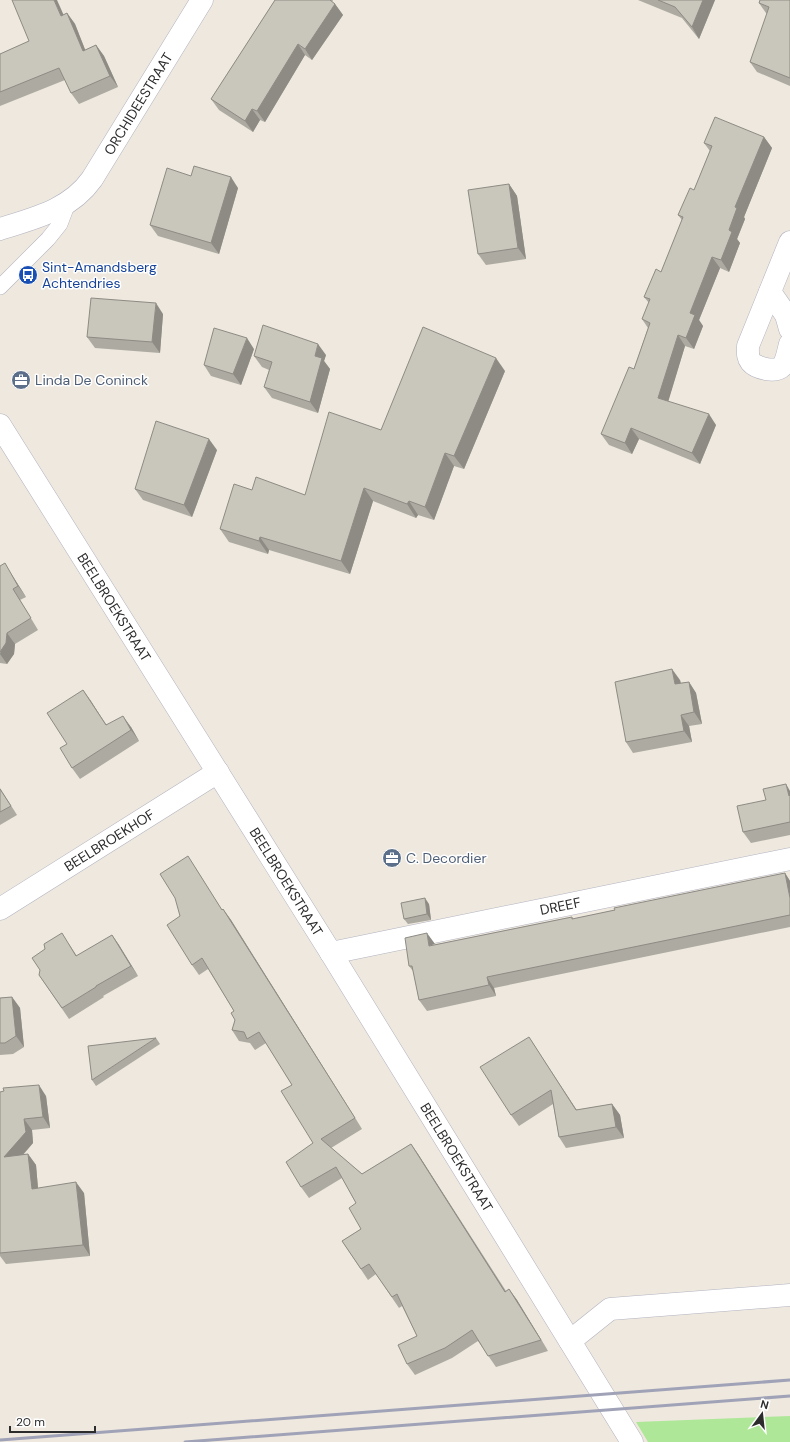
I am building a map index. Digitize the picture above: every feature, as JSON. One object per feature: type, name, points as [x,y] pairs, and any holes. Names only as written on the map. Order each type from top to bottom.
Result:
[{"type":"street","name":"ORCHIDEESTRAAT","points":[[0,229],[36,218],[68,203],[81,193],[92,179],[202,0]]},
{"type":"street","points":[[790,242],[748,346],[748,356],[751,363],[777,370],[783,366],[790,344]]},
{"type":"street","points":[[770,292],[786,315],[790,329]]},
{"type":"street","name":"BEELBROEKSTRAAT","points":[[0,425],[331,953],[632,1442]]},
{"type":"street","name":"BEELBROEKHOF","points":[[0,909],[218,772]]},
{"type":"street","name":"DREEF","points":[[331,953],[790,859]]},
{"type":"street","points":[[570,1341],[610,1309],[790,1295]]},
{"type":"lane","name":"ORCHIDEESTRAAT","points":[[0,287],[48,239],[60,224],[68,203]]},
{"type":"green space","points":[[790,1416],[790,1442],[648,1442],[636,1422]]},
{"type":"building","points":[[12,0],[54,0],[61,16],[67,13],[83,51],[96,45],[110,76],[71,93],[59,68],[0,92],[0,54],[29,41]]},
{"type":"building","points":[[275,0],[330,0],[335,4],[305,49],[298,44],[257,111],[252,109],[245,121],[211,99]]},
{"type":"building","points":[[658,0],[703,0],[692,27],[675,7]]},
{"type":"building","points":[[760,0],[790,0],[790,78],[750,62],[769,7],[759,3]]},
{"type":"building","points":[[715,117],[764,137],[735,207],[737,208],[729,230],[732,232],[721,260],[712,257],[690,313],[695,315],[686,338],[678,335],[658,398],[709,414],[692,453],[631,428],[625,443],[601,434],[629,367],[634,369],[650,323],[642,319],[650,299],[644,297],[656,269],[661,272],[683,217],[678,215],[690,188],[694,190],[712,146],[704,143]]},
{"type":"building","points":[[194,166],[231,177],[211,243],[150,225],[167,168],[191,176]]},
{"type":"building","points":[[509,184],[518,248],[478,254],[468,190]]},
{"type":"building","points":[[91,298],[156,303],[152,342],[87,337]]},
{"type":"building","points":[[263,325],[318,344],[315,356],[322,358],[310,402],[264,387],[272,362],[254,356]]},
{"type":"building","points":[[423,327],[496,358],[454,456],[445,453],[425,507],[409,501],[407,504],[364,488],[341,561],[260,537],[259,541],[220,529],[234,484],[252,490],[256,477],[305,495],[329,412],[381,430]]},
{"type":"building","points":[[214,328],[247,338],[233,374],[204,365]]},
{"type":"building","points":[[156,421],[209,439],[184,505],[135,489]]},
{"type":"building","points":[[5,563],[18,586],[13,589],[31,618],[7,633],[6,643],[0,652],[0,566]]},
{"type":"building","points":[[672,669],[675,684],[689,682],[694,712],[681,715],[684,731],[626,742],[615,682]]},
{"type":"building","points":[[83,690],[106,725],[123,716],[131,730],[72,768],[60,748],[67,744],[47,713]]},
{"type":"building","points":[[786,784],[789,796],[790,795],[790,822],[743,832],[737,806],[766,800],[763,789]]},
{"type":"building","points":[[0,789],[11,806],[0,812]]},
{"type":"building","points":[[188,856],[355,1118],[321,1139],[362,1174],[411,1144],[505,1292],[509,1289],[541,1340],[488,1356],[472,1330],[445,1348],[407,1364],[398,1345],[417,1336],[397,1294],[392,1297],[369,1264],[361,1269],[342,1241],[361,1229],[349,1208],[356,1203],[336,1167],[301,1187],[286,1162],[313,1143],[281,1091],[292,1085],[259,1032],[247,1039],[244,1032],[232,1030],[235,1020],[231,1013],[234,1011],[202,958],[192,965],[167,925],[180,916],[175,898],[160,874]]},
{"type":"building","points":[[785,873],[790,898],[790,915],[487,977],[489,985],[419,1000],[412,966],[409,966],[405,938],[427,933],[429,946],[572,917],[572,919],[615,910],[614,908]]},
{"type":"building","points":[[425,898],[427,914],[404,919],[401,903]]},
{"type":"building","points":[[62,933],[76,956],[112,935],[131,966],[62,1008],[39,975],[40,970],[32,958],[45,949],[44,944]]},
{"type":"building","points":[[12,997],[16,1036],[5,1043],[0,1043],[0,998]]},
{"type":"building","points":[[529,1037],[576,1110],[612,1104],[616,1127],[559,1137],[551,1090],[511,1115],[480,1067]]},
{"type":"building","points":[[156,1038],[92,1080],[88,1046]]},
{"type":"building","points":[[39,1085],[43,1117],[24,1119],[26,1132],[4,1157],[28,1154],[32,1189],[76,1182],[83,1245],[0,1253],[0,1092],[4,1091],[3,1088]]},
{"type":"railway","points":[[0,1440],[790,1380]]},
{"type":"railway","points":[[185,1442],[790,1396]]},
{"type":"place","name":"Sint-Amandsberg Achtendries","points":[[28,275]]},
{"type":"place","name":"Linda De Coninck","points":[[21,380]]},
{"type":"place","name":"C. Decordier","points":[[392,858]]}]
